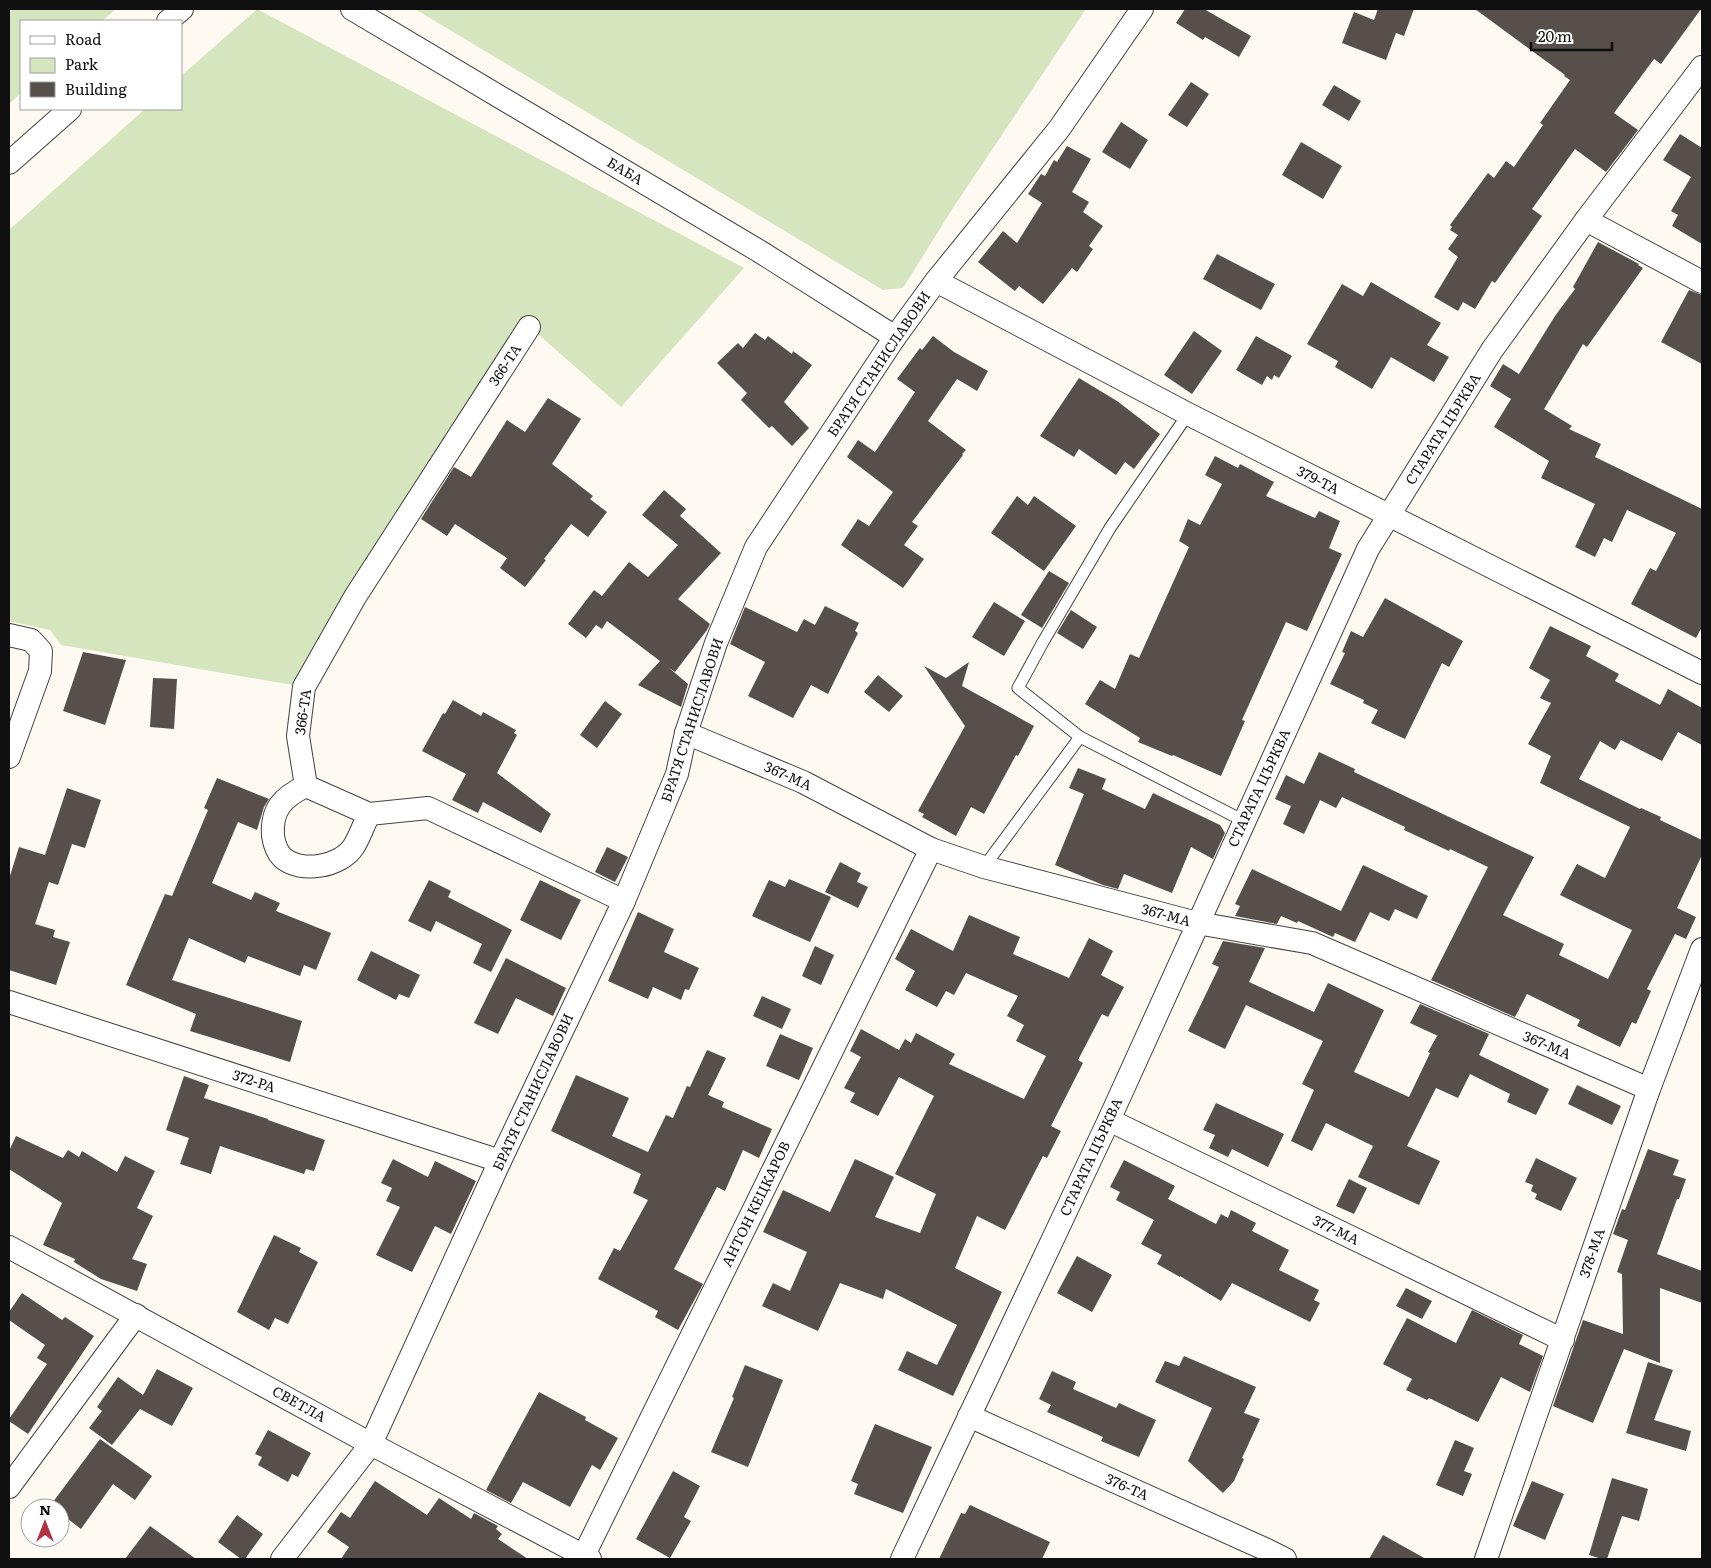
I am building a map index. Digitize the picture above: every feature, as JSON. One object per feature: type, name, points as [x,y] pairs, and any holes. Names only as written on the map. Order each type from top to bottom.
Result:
[{"type":"street","points":[[169,20],[182,9]]},
{"type":"street","name":"БАБА","points":[[352,9],[759,251],[895,337]]},
{"type":"street","name":"БРАТЯ СТАНИСЛАВОВИ","points":[[282,1559],[371,1444],[500,1161],[624,901],[677,774],[686,733],[716,643],[756,547],[895,337],[936,281],[1059,129],[1142,9]]},
{"type":"street","name":"СТАРАТА ЦЪРКВА","points":[[902,1559],[1109,1120],[1368,549],[1492,350],[1586,220],[1702,67]]},
{"type":"street","points":[[9,163],[69,110]]},
{"type":"street","points":[[1586,220],[1702,282]]},
{"type":"street","name":"379-ТА","points":[[936,281],[1188,414],[1702,673]]},
{"type":"street","name":"366-ТА","points":[[306,786],[298,736],[304,687],[355,597],[529,327]]},
{"type":"street","points":[[9,635],[32,640],[41,651],[40,671],[9,757]]},
{"type":"street","name":"367-МА","points":[[686,733],[803,782],[930,849],[984,867],[1197,923],[1312,943],[1648,1089]]},
{"type":"street","points":[[368,814],[354,846],[344,856],[328,864],[314,866],[296,865],[281,856],[274,842],[272,824],[278,807],[290,794],[306,786],[368,814],[428,808],[624,901]]},
{"type":"street","name":"АНТОН КЕЦКАРОВ","points":[[585,1558],[930,849]]},
{"type":"street","name":"378-МА","points":[[1486,1559],[1648,1089],[1702,948]]},
{"type":"street","name":"372-РА","points":[[9,1002],[500,1161]]},
{"type":"street","name":"377-МА","points":[[1109,1120],[1563,1340]]},
{"type":"street","name":"СВЕТЛА","points":[[9,1247],[585,1558]]},
{"type":"street","points":[[9,1486],[136,1315]]},
{"type":"street","name":"376-ТА","points":[[968,1416],[1285,1559]]},
{"type":"lane","points":[[1188,414],[1110,528],[1042,642],[1018,688],[1080,737],[1244,821]]},
{"type":"lane","points":[[984,867],[1080,737]]},
{"type":"green space","points":[[9,9],[116,9],[103,20],[20,20],[20,94],[9,104]]},
{"type":"green space","points":[[257,9],[744,268],[621,407],[530,327],[304,687],[61,645],[50,630],[9,621],[9,230],[144,110],[182,110],[182,75]]},
{"type":"green space","points":[[415,9],[1086,9],[951,211],[903,288],[883,290]]},
{"type":"building","points":[[1185,9],[1204,9],[1251,36],[1239,57],[1205,37],[1203,40],[1176,23]]},
{"type":"building","points":[[1378,9],[1414,9],[1404,36],[1396,33],[1386,60],[1342,43],[1354,12],[1374,20]]},
{"type":"building","points":[[1475,9],[1701,9],[1661,64],[1654,59],[1614,113],[1638,130],[1606,172],[1575,149],[1532,209],[1542,216],[1495,283],[1492,281],[1475,309],[1463,302],[1458,311],[1434,297],[1458,257],[1448,249],[1458,235],[1450,230],[1452,227],[1450,225],[1488,173],[1494,178],[1506,161],[1514,167],[1543,125],[1540,123],[1570,80]]},
{"type":"building","points":[[1191,82],[1209,94],[1187,127],[1168,115]]},
{"type":"building","points":[[1334,85],[1361,101],[1349,121],[1322,105]]},
{"type":"building","points":[[1121,122],[1148,140],[1130,169],[1102,152]]},
{"type":"building","points":[[1680,134],[1702,148],[1702,244],[1672,226],[1678,215],[1671,211],[1691,177],[1663,160]]},
{"type":"building","points":[[1301,142],[1342,166],[1323,199],[1282,175]]},
{"type":"building","points":[[1067,146],[1091,159],[1072,192],[1089,202],[1083,212],[1103,226],[1089,246],[1093,249],[1077,272],[1072,268],[1043,304],[1019,286],[1015,291],[978,262],[1003,231],[1017,243],[1042,203],[1028,194],[1041,174],[1045,176],[1054,160],[1057,162]]},
{"type":"building","points":[[1598,242],[1643,268],[1587,347],[1583,344],[1544,409],[1572,426],[1569,429],[1601,444],[1595,457],[1702,509],[1702,627],[1696,638],[1631,604],[1650,568],[1656,571],[1676,533],[1627,510],[1612,542],[1604,538],[1595,557],[1575,547],[1595,504],[1541,478],[1549,461],[1494,427],[1511,399],[1490,386],[1503,364],[1519,374],[1555,316],[1575,289],[1573,287]]},
{"type":"building","points":[[1217,254],[1275,284],[1261,310],[1203,279]]},
{"type":"building","points":[[1371,282],[1441,323],[1427,345],[1449,357],[1434,382],[1391,357],[1372,389],[1335,367],[1338,361],[1307,344],[1342,284],[1363,296]]},
{"type":"building","points":[[1689,290],[1702,295],[1702,364],[1661,342]]},
{"type":"building","points":[[1194,331],[1222,351],[1192,394],[1164,375]]},
{"type":"building","points":[[755,333],[765,340],[768,336],[792,354],[793,351],[812,365],[784,402],[809,428],[792,446],[772,426],[769,428],[741,400],[747,393],[717,363],[738,343],[743,348]]},
{"type":"building","points":[[933,336],[954,352],[988,371],[977,391],[957,379],[928,421],[966,450],[912,522],[918,526],[904,545],[924,559],[903,588],[841,545],[858,519],[869,526],[893,492],[847,457],[858,440],[875,452],[915,392],[897,379],[920,348],[922,350]]},
{"type":"building","points":[[1256,336],[1292,356],[1279,378],[1274,375],[1272,380],[1267,376],[1262,385],[1236,370]]},
{"type":"building","points":[[1079,378],[1117,401],[1160,434],[1134,469],[1125,462],[1116,475],[1079,449],[1074,457],[1040,436]]},
{"type":"building","points":[[548,398],[581,419],[552,464],[593,496],[590,499],[607,512],[588,537],[571,524],[525,587],[500,568],[507,558],[455,524],[447,536],[421,519],[454,467],[471,477],[507,420],[525,432]]},
{"type":"building","points":[[1215,456],[1238,468],[1240,464],[1274,482],[1266,496],[1315,518],[1319,511],[1340,521],[1329,548],[1342,554],[1307,631],[1286,622],[1242,720],[1245,721],[1221,776],[1138,742],[1140,738],[1085,704],[1100,680],[1115,689],[1130,654],[1139,658],[1189,547],[1179,541],[1188,519],[1200,525],[1222,484],[1205,475]]},
{"type":"building","points":[[664,490],[686,509],[680,516],[721,553],[678,599],[710,624],[675,672],[668,667],[688,684],[681,707],[638,685],[660,661],[607,621],[602,629],[596,625],[586,638],[568,624],[594,590],[602,596],[629,562],[648,577],[678,545],[642,515]]},
{"type":"building","points":[[1017,496],[1028,505],[1034,496],[1076,526],[1044,571],[991,533]]},
{"type":"building","points":[[1049,571],[1069,583],[1042,628],[1021,615]]},
{"type":"building","points":[[1385,598],[1463,641],[1449,667],[1442,663],[1405,739],[1371,723],[1378,710],[1363,703],[1364,700],[1330,684],[1345,653],[1342,652],[1351,631],[1363,637]]},
{"type":"building","points":[[994,602],[1025,621],[1004,656],[972,637]]},
{"type":"building","points":[[825,606],[859,623],[855,631],[858,633],[828,694],[811,685],[793,718],[748,696],[765,662],[730,644],[745,607],[797,632],[804,619],[815,625]]},
{"type":"building","points":[[1071,610],[1097,627],[1083,649],[1057,633]]},
{"type":"building","points":[[1550,626],[1591,646],[1586,656],[1619,674],[1615,681],[1660,705],[1668,689],[1702,708],[1702,745],[1678,732],[1662,761],[1621,740],[1615,750],[1600,741],[1579,779],[1640,809],[1661,817],[1660,820],[1702,840],[1702,855],[1677,908],[1696,917],[1686,939],[1675,934],[1647,989],[1651,991],[1636,1024],[1632,1022],[1620,1047],[1577,1026],[1580,1020],[1527,994],[1515,1017],[1431,980],[1488,867],[1404,830],[1405,827],[1342,797],[1336,808],[1320,800],[1304,834],[1283,824],[1291,806],[1275,799],[1286,775],[1304,784],[1319,752],[1355,769],[1354,772],[1534,857],[1503,915],[1564,944],[1559,955],[1608,979],[1632,930],[1560,895],[1577,864],[1605,878],[1630,827],[1540,783],[1551,756],[1528,744],[1551,703],[1540,698],[1550,680],[1529,668]]},
{"type":"building","points":[[83,652],[126,660],[105,725],[63,711]]},
{"type":"building","points":[[969,662],[962,686],[1034,726],[984,814],[971,807],[956,836],[922,817],[924,814],[918,811],[965,726],[924,666],[946,678]]},
{"type":"building","points":[[878,675],[903,696],[889,712],[864,692]]},
{"type":"building","points":[[153,678],[177,679],[174,729],[150,727]]},
{"type":"building","points":[[453,700],[481,716],[483,712],[516,730],[514,733],[517,735],[497,773],[551,814],[541,833],[483,802],[478,813],[452,800],[466,774],[422,751],[443,713],[445,714]]},
{"type":"building","points":[[605,701],[622,714],[597,748],[580,735]]},
{"type":"building","points":[[1078,768],[1106,779],[1102,789],[1145,809],[1153,793],[1220,825],[1225,833],[1213,859],[1191,847],[1172,893],[1124,874],[1118,889],[1103,885],[1055,865],[1084,794],[1069,788]]},
{"type":"building","points":[[217,778],[269,799],[264,807],[257,830],[238,822],[212,883],[251,900],[255,892],[280,903],[276,911],[331,933],[316,970],[304,965],[300,976],[248,956],[245,963],[189,938],[172,980],[302,1021],[290,1062],[190,1031],[196,1014],[126,985],[165,894],[172,896],[208,810],[204,808]]},
{"type":"building","points":[[67,788],[101,800],[85,848],[72,844],[58,885],[49,882],[35,924],[55,930],[53,937],[70,942],[56,985],[9,970],[9,879],[19,847],[45,855]]},
{"type":"building","points":[[607,847],[628,857],[615,882],[595,872]]},
{"type":"building","points":[[840,862],[861,873],[857,882],[868,887],[858,908],[825,892]]},
{"type":"building","points":[[1363,865],[1428,896],[1417,919],[1395,909],[1389,921],[1370,912],[1355,942],[1335,933],[1333,937],[1298,921],[1297,923],[1281,916],[1277,924],[1235,916],[1240,906],[1235,904],[1252,869],[1341,911]]},
{"type":"building","points":[[789,879],[831,897],[810,942],[752,916],[769,880],[785,887]]},
{"type":"building","points":[[429,880],[451,891],[448,897],[512,930],[491,972],[473,963],[482,944],[436,921],[431,932],[408,921]]},
{"type":"building","points":[[540,880],[581,900],[561,940],[520,920]]},
{"type":"building","points":[[638,912],[674,929],[664,952],[699,968],[689,990],[685,989],[681,1000],[653,987],[648,999],[608,981]]},
{"type":"building","points":[[969,915],[1020,937],[1013,954],[1069,978],[1089,938],[1113,951],[1101,975],[1124,987],[1108,1017],[1102,1014],[1078,1060],[1083,1063],[1051,1126],[1061,1131],[1047,1158],[1043,1156],[1005,1230],[977,1216],[955,1268],[1002,1292],[953,1396],[898,1370],[907,1351],[937,1365],[957,1325],[886,1289],[883,1299],[840,1283],[818,1331],[762,1306],[773,1283],[790,1291],[807,1252],[763,1232],[783,1190],[830,1212],[855,1159],[894,1177],[875,1217],[920,1233],[936,1194],[895,1174],[934,1096],[899,1077],[878,1116],[850,1102],[855,1093],[844,1088],[861,1057],[850,1051],[861,1029],[899,1050],[905,1039],[911,1043],[916,1033],[955,1054],[949,1064],[1024,1099],[1046,1056],[1016,1041],[1024,1025],[1007,1016],[1018,996],[966,973],[954,995],[946,991],[937,1007],[905,990],[915,971],[895,959],[911,929],[953,951]]},
{"type":"building","points":[[1223,941],[1265,948],[1249,982],[1314,1012],[1328,983],[1384,1010],[1354,1072],[1409,1097],[1430,1053],[1428,1052],[1438,1036],[1410,1023],[1420,1004],[1489,1034],[1479,1055],[1549,1089],[1536,1115],[1507,1102],[1510,1094],[1470,1074],[1458,1098],[1436,1088],[1407,1146],[1440,1161],[1419,1205],[1358,1177],[1373,1146],[1326,1123],[1312,1151],[1291,1141],[1314,1090],[1302,1084],[1323,1041],[1246,1005],[1225,1049],[1188,1031],[1219,967],[1212,964]]},
{"type":"building","points":[[815,946],[834,955],[821,985],[802,976]]},
{"type":"building","points":[[371,951],[420,975],[409,998],[399,994],[396,1000],[357,980]]},
{"type":"building","points":[[506,958],[566,988],[553,1016],[516,998],[498,1034],[474,1023]]},
{"type":"building","points":[[762,996],[791,1009],[782,1029],[753,1016]]},
{"type":"building","points":[[780,1034],[813,1048],[799,1080],[766,1066]]},
{"type":"building","points":[[707,1050],[726,1058],[708,1095],[724,1102],[722,1107],[772,1129],[759,1158],[743,1150],[725,1191],[717,1187],[674,1269],[703,1284],[678,1330],[655,1317],[658,1311],[598,1279],[614,1248],[620,1251],[648,1200],[633,1193],[641,1174],[551,1131],[576,1075],[629,1098],[612,1136],[648,1152],[666,1115],[673,1118],[687,1086],[690,1087]]},
{"type":"building","points":[[184,1076],[209,1085],[204,1098],[325,1140],[314,1171],[306,1169],[304,1174],[220,1146],[211,1174],[180,1164],[189,1138],[166,1130]]},
{"type":"building","points":[[1577,1085],[1621,1106],[1612,1125],[1568,1104]]},
{"type":"building","points":[[1216,1103],[1284,1134],[1268,1167],[1232,1149],[1228,1157],[1209,1148],[1215,1135],[1203,1130]]},
{"type":"building","points":[[16,1136],[63,1158],[68,1150],[79,1157],[82,1151],[117,1172],[125,1156],[155,1171],[137,1208],[153,1216],[132,1259],[147,1264],[137,1291],[101,1279],[74,1262],[75,1259],[43,1245],[62,1203],[9,1169],[9,1151]]},
{"type":"building","points":[[1648,1149],[1679,1160],[1673,1175],[1686,1179],[1657,1254],[1702,1271],[1702,1303],[1660,1288],[1660,1363],[1624,1349],[1593,1423],[1553,1406],[1583,1320],[1623,1334],[1622,1274],[1617,1272],[1628,1240],[1613,1234],[1622,1209],[1625,1210]]},
{"type":"building","points":[[1536,1158],[1577,1178],[1561,1211],[1535,1199],[1537,1194],[1531,1191],[1533,1185],[1525,1182]]},
{"type":"building","points":[[393,1159],[428,1177],[435,1161],[476,1181],[451,1234],[435,1226],[412,1272],[376,1255],[400,1207],[386,1201],[392,1188],[381,1183]]},
{"type":"building","points":[[1124,1160],[1175,1186],[1168,1199],[1216,1224],[1221,1214],[1228,1218],[1231,1210],[1256,1223],[1252,1231],[1289,1250],[1279,1270],[1319,1290],[1314,1300],[1320,1303],[1310,1322],[1232,1283],[1221,1301],[1157,1264],[1162,1255],[1141,1244],[1154,1220],[1116,1200],[1120,1192],[1110,1187]]},
{"type":"building","points":[[1349,1179],[1367,1188],[1354,1214],[1336,1206]]},
{"type":"building","points":[[274,1235],[301,1248],[299,1252],[318,1262],[288,1324],[275,1318],[269,1330],[237,1312]]},
{"type":"building","points":[[1077,1256],[1112,1275],[1092,1312],[1057,1293]]},
{"type":"building","points":[[1406,1288],[1432,1301],[1422,1319],[1396,1306]]},
{"type":"building","points":[[22,1293],[62,1320],[65,1317],[94,1336],[28,1434],[9,1421],[9,1419],[47,1364],[37,1358],[45,1345],[9,1320],[9,1312]]},
{"type":"building","points":[[1472,1310],[1523,1335],[1519,1344],[1543,1356],[1530,1392],[1501,1377],[1478,1422],[1429,1398],[1427,1400],[1406,1390],[1412,1379],[1383,1364],[1407,1318],[1456,1343]]},
{"type":"building","points":[[1184,1356],[1256,1387],[1244,1413],[1260,1419],[1242,1458],[1244,1459],[1234,1481],[1223,1493],[1188,1461],[1212,1408],[1155,1382],[1165,1361],[1179,1366]]},
{"type":"building","points":[[1648,1362],[1673,1370],[1654,1420],[1691,1431],[1686,1451],[1626,1433]]},
{"type":"building","points":[[745,1365],[783,1380],[748,1467],[711,1452],[734,1398],[732,1397]]},
{"type":"building","points":[[157,1369],[193,1388],[172,1426],[140,1409],[112,1445],[89,1428],[102,1411],[97,1407],[118,1377],[143,1395]]},
{"type":"building","points":[[1052,1371],[1076,1382],[1073,1389],[1116,1408],[1119,1403],[1156,1420],[1139,1457],[1101,1441],[1103,1437],[1047,1412],[1051,1405],[1039,1399]]},
{"type":"building","points":[[539,1392],[586,1417],[585,1420],[618,1438],[600,1470],[592,1465],[570,1507],[523,1482],[511,1503],[486,1490]]},
{"type":"building","points":[[875,1424],[932,1447],[903,1513],[854,1494],[858,1484],[851,1481]]},
{"type":"building","points":[[268,1430],[311,1453],[298,1477],[292,1474],[288,1482],[258,1465],[262,1457],[255,1454]]},
{"type":"building","points":[[100,1439],[152,1476],[135,1500],[113,1484],[81,1529],[70,1521],[70,1498],[56,1498]]},
{"type":"building","points":[[1455,1440],[1474,1448],[1464,1471],[1472,1474],[1463,1496],[1436,1485]]},
{"type":"building","points":[[673,1471],[700,1486],[684,1517],[691,1521],[670,1558],[636,1539]]},
{"type":"building","points":[[1612,1478],[1648,1489],[1639,1521],[1622,1516],[1607,1559],[1602,1559],[1589,1555]]},
{"type":"building","points":[[375,1481],[427,1515],[439,1498],[471,1519],[474,1513],[498,1526],[496,1529],[502,1534],[498,1539],[528,1559],[341,1559],[349,1547],[327,1532],[341,1512],[350,1518]]},
{"type":"building","points":[[1532,1481],[1564,1494],[1545,1540],[1513,1526]]},
{"type":"building","points":[[970,1505],[1050,1542],[1042,1559],[939,1559],[961,1513],[965,1514]]},
{"type":"building","points":[[237,1515],[263,1534],[245,1559],[241,1559],[218,1542]]},
{"type":"building","points":[[150,1526],[196,1559],[125,1559]]},
{"type":"building","points":[[1383,1535],[1426,1559],[1369,1559]]}]
